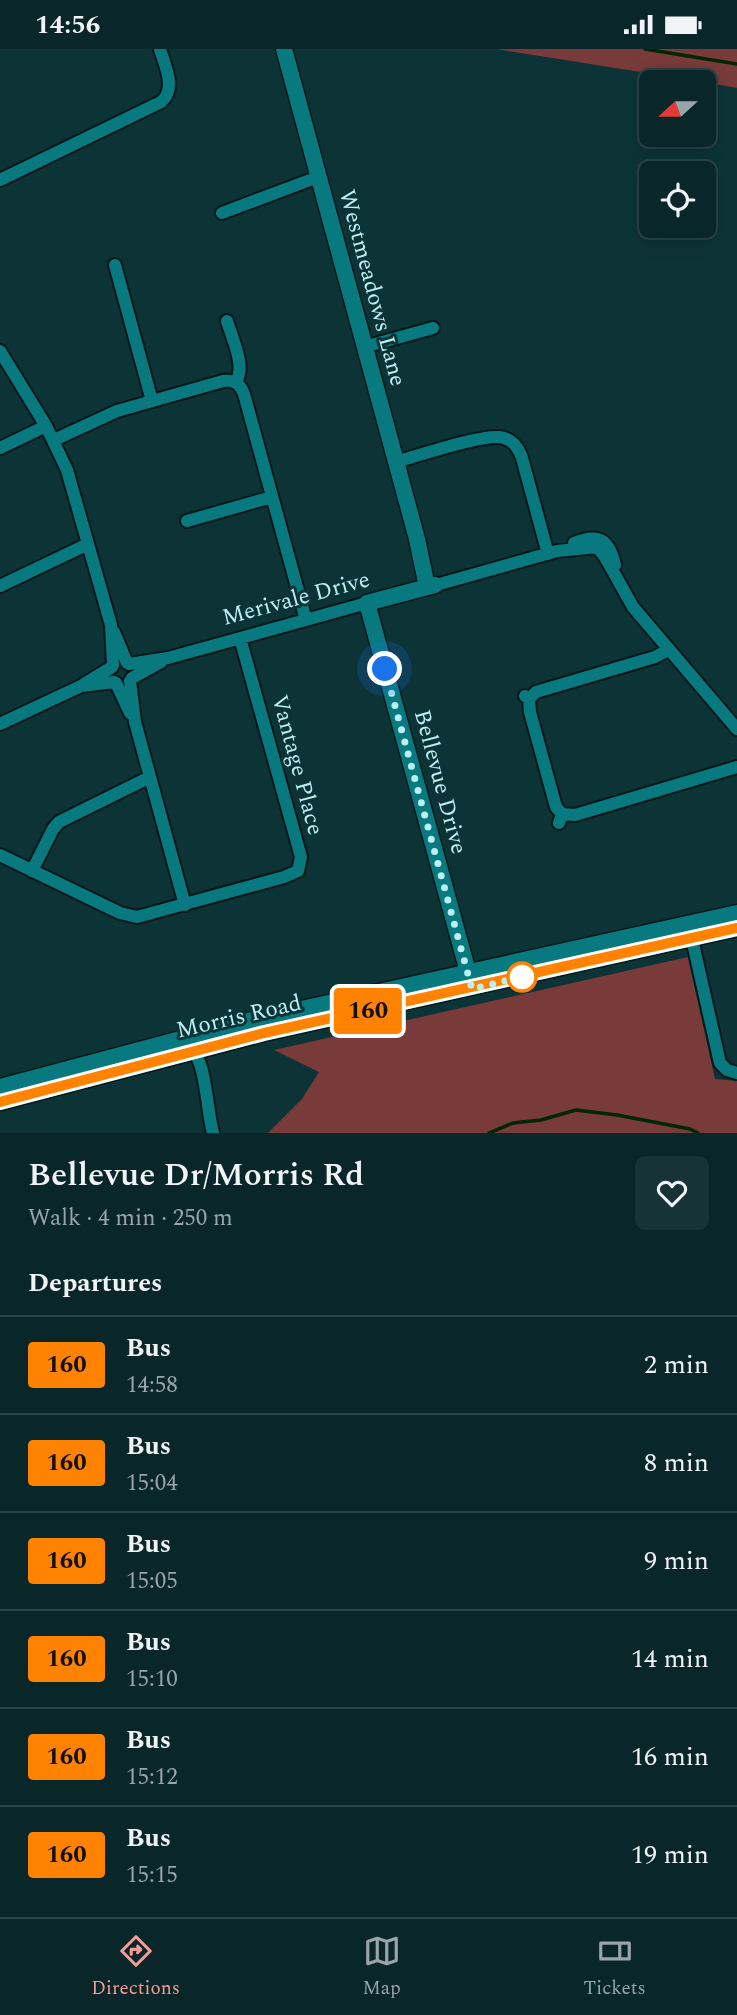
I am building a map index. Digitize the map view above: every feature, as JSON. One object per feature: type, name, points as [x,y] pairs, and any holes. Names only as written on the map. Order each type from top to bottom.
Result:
[{"type":"street","points":[[0,180],[167,98],[170,87],[160,49]]},
{"type":"street","name":"Westmeadows Lane","points":[[284,49],[431,586]]},
{"type":"street","points":[[222,213],[318,177]]},
{"type":"street","points":[[115,265],[152,401]]},
{"type":"street","points":[[227,321],[240,366],[240,376],[236,382]]},
{"type":"street","points":[[364,347],[433,328]]},
{"type":"street","points":[[0,351],[54,440],[69,477],[111,625],[133,671],[131,679],[135,722],[185,905],[144,916],[126,916],[0,855]]},
{"type":"street","points":[[54,440],[107,414],[223,381],[236,382]]},
{"type":"street","points":[[236,382],[244,394],[306,620]]},
{"type":"street","points":[[0,448],[46,426]]},
{"type":"street","points":[[396,462],[490,436],[507,439],[521,455],[548,554]]},
{"type":"street","points":[[187,521],[272,497]]},
{"type":"street","points":[[431,586],[562,550],[598,543],[633,607],[737,729]]},
{"type":"street","points":[[0,586],[89,544]]},
{"type":"street","name":"Merivale Drive","points":[[128,663],[168,659],[431,586]]},
{"type":"street","name":"Bellevue Drive","points":[[367,603],[470,981]]},
{"type":"street","points":[[111,625],[113,666],[110,675],[135,722]]},
{"type":"street","name":"Vantage Place","points":[[185,905],[291,875],[298,871],[301,864],[240,638]]},
{"type":"street","points":[[668,650],[655,657],[526,697],[561,818],[737,767]]},
{"type":"street","name":"Merivale Drive","points":[[131,679],[168,659]]},
{"type":"street","points":[[0,724],[81,686],[120,661],[128,663]]},
{"type":"street","points":[[81,686],[115,682],[124,684],[131,679]]},
{"type":"street","points":[[32,871],[59,822],[150,777]]},
{"type":"street","name":"Morris Road","points":[[690,932],[737,913]]},
{"type":"street","name":"Morris Road","points":[[0,1087],[192,1043],[264,1033],[470,981],[690,932],[737,928]]},
{"type":"street","points":[[690,932],[720,1063],[727,1070],[737,1073]]},
{"type":"street","points":[[192,1043],[193,1067],[204,1093],[213,1133]]},
{"type":"street","name":"Morris Road","points":[[0,1102],[192,1043]]},
{"type":"shaded area","points":[[496,49],[737,49],[737,88],[716,84],[716,70],[639,72]]},
{"type":"shaded area","points":[[688,957],[715,1079],[737,1081],[737,1133],[268,1133],[302,1099],[319,1072],[274,1050]]},
{"type":"waterway","points":[[645,49],[737,64]]},
{"type":"waterway","points":[[489,1133],[513,1123],[541,1120],[576,1110],[617,1115],[690,1129],[698,1133]]},
{"type":"bus line","name":"160","points":[[0,1102],[264,1033],[472,989],[737,928]]},
{"type":"route","points":[[385,669],[472,989],[522,977]]}]
